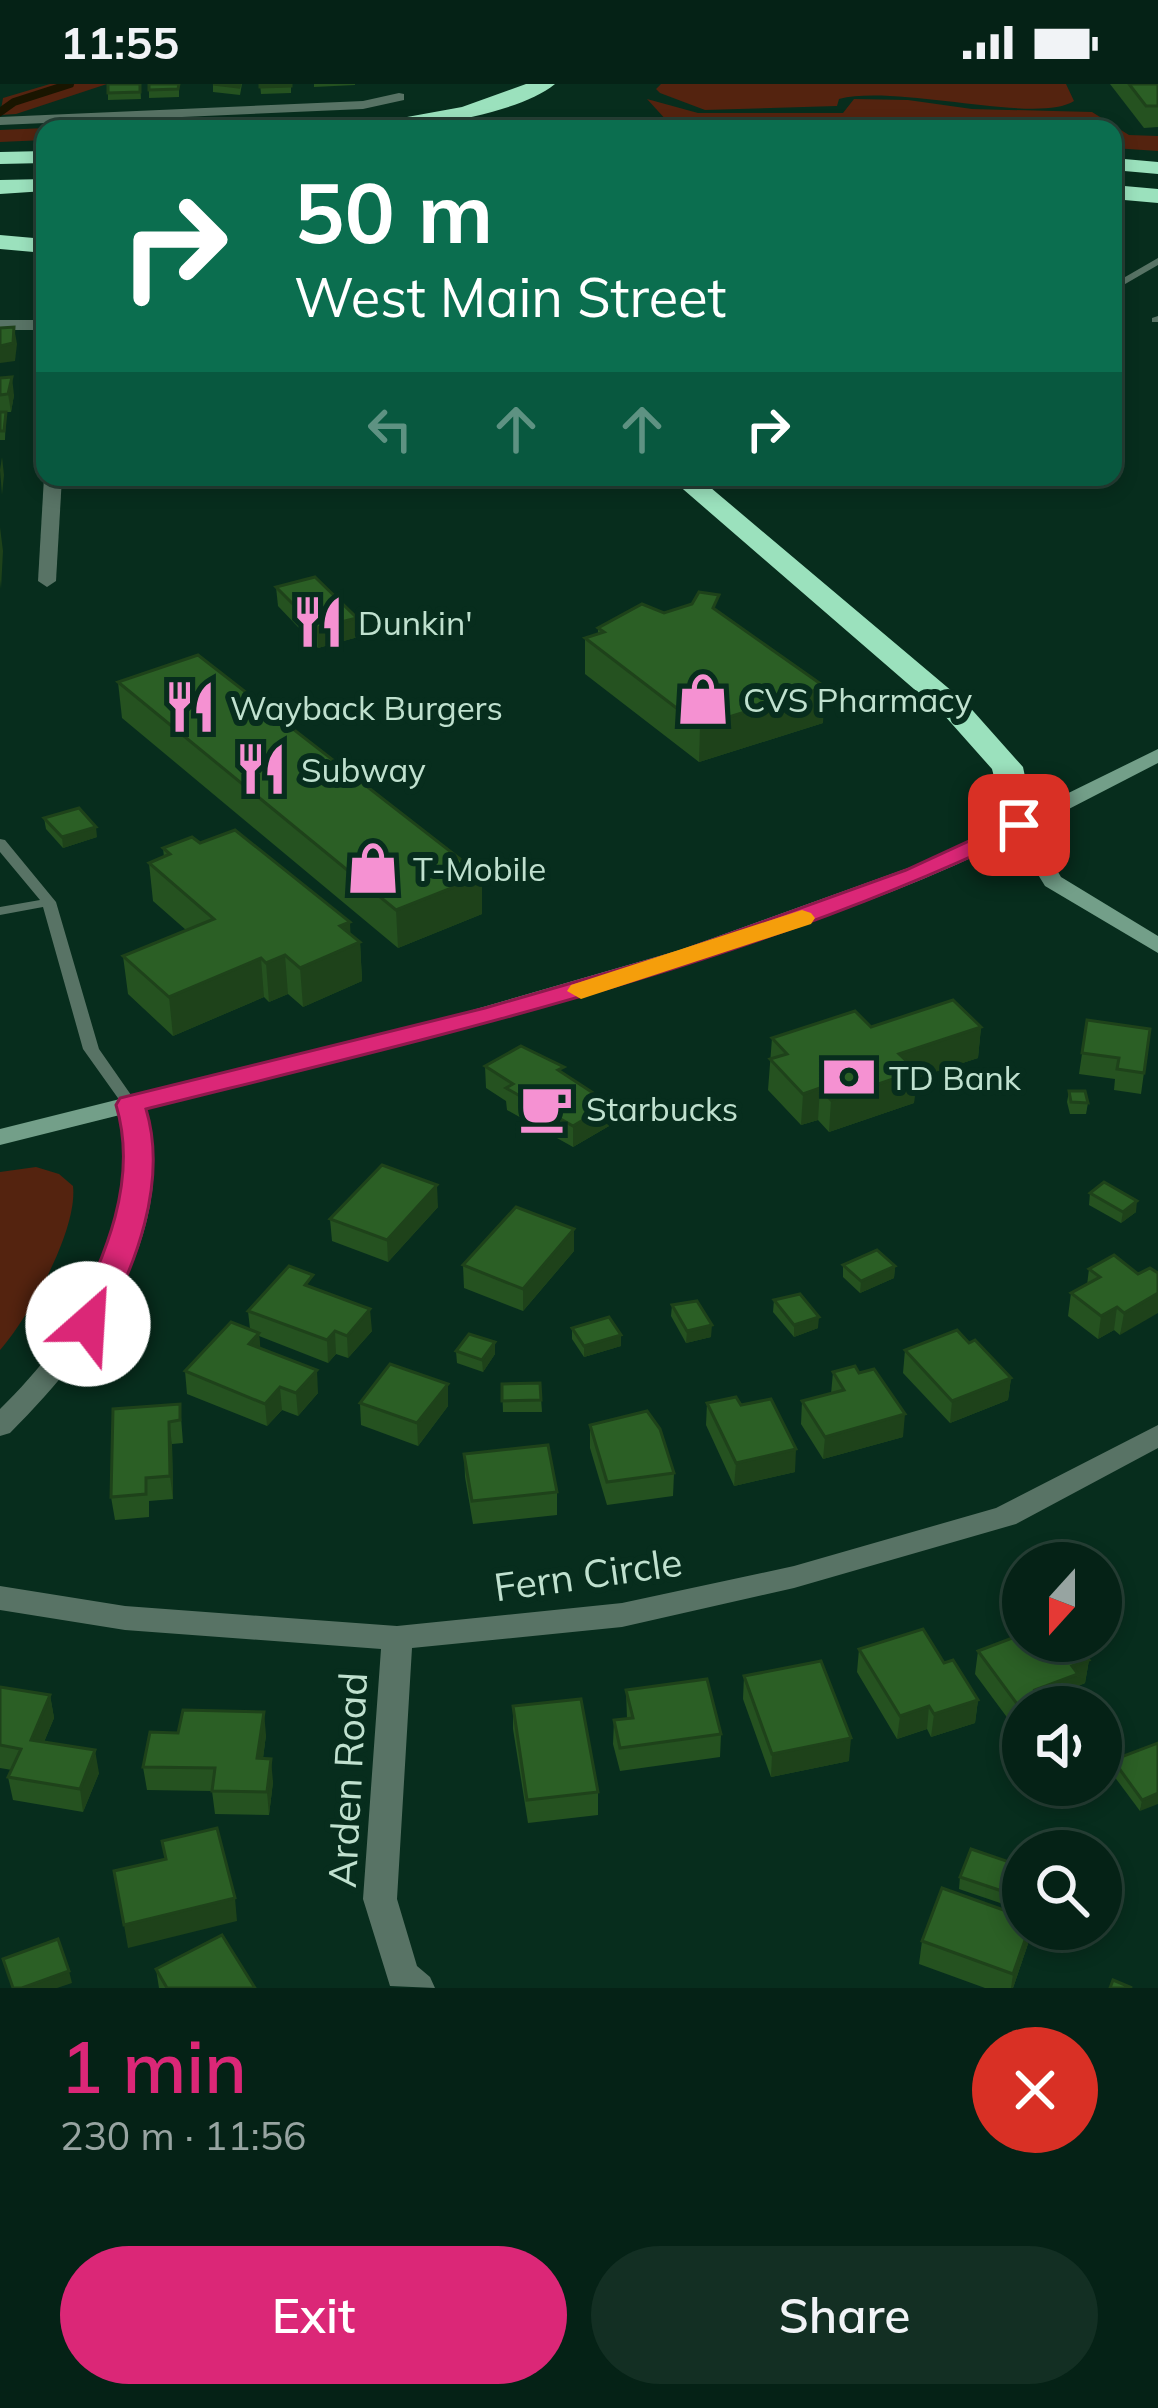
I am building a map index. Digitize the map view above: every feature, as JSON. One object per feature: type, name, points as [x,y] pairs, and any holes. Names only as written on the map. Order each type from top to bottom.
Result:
[{"type":"highway","points":[[423,120],[466,112],[545,84]]},
{"type":"highway","points":[[1122,165],[1158,168]]},
{"type":"highway","points":[[0,189],[36,188]]},
{"type":"highway","points":[[1122,193],[1158,196]]},
{"type":"highway","points":[[0,242],[36,245]]},
{"type":"highway","points":[[693,486],[955,709],[1007,767],[1019,825]]},
{"type":"main road","points":[[0,1137],[494,1014],[667,965],[915,875],[1158,755]]},
{"type":"main road","points":[[1019,825],[1053,881],[1158,946]]},
{"type":"street","points":[[0,121],[363,105],[399,97]]},
{"type":"street","points":[[0,325],[36,325]]},
{"type":"street","points":[[46,581],[52,486]]},
{"type":"street","points":[[0,1426],[76,1342],[116,1266],[140,1169],[138,1118],[130,1105]]},
{"type":"street","name":"Fern Circle","points":[[0,1598],[125,1618],[397,1638],[622,1615],[794,1577],[1006,1516],[1158,1435]]},
{"type":"street","name":"Arden Road","points":[[397,1638],[380,1899],[402,1975],[418,1988]]},
{"type":"lane","points":[[1122,283],[1158,261]]},
{"type":"lane","points":[[0,843],[49,902],[91,1049],[130,1105]]},
{"type":"lane","points":[[0,911],[49,902]]},
{"type":"shaded area","points":[[50,84],[107,84],[0,115],[3,98]]},
{"type":"shaded area","points":[[661,84],[1066,84],[1074,101],[1030,109],[865,96],[839,99],[837,106],[705,110],[660,93],[656,89]]},
{"type":"shaded area","points":[[647,99],[698,113],[843,113],[854,99],[1092,112],[1105,120],[666,120]]},
{"type":"shaded area","points":[[282,118],[377,118],[358,120],[235,120]]},
{"type":"shaded area","points":[[36,128],[36,140],[0,142],[0,130]]},
{"type":"shaded area","points":[[1122,131],[1158,136],[1158,151],[1122,149]]},
{"type":"shaded area","points":[[36,1167],[59,1174],[73,1186],[68,1226],[49,1272],[0,1350],[0,1172]]},
{"type":"building","points":[[108,84],[140,84],[140,92],[108,93]]},
{"type":"building","points":[[149,84],[179,84],[178,89],[149,90]]},
{"type":"building","points":[[1129,84],[1158,84],[1158,106],[1146,106]]},
{"type":"building","points":[[14,327],[13,343],[0,346],[0,328]]},
{"type":"building","points":[[12,377],[8,394],[0,395],[0,378]]},
{"type":"building","points":[[0,412],[6,412],[4,431],[0,431]]},
{"type":"building","points":[[315,577],[357,618],[317,628],[276,587]]},
{"type":"building","points":[[699,592],[719,595],[713,608],[825,687],[700,726],[585,638],[604,632],[598,628],[642,604],[664,613],[692,604]]},
{"type":"building","points":[[198,655],[482,876],[396,910],[118,682]]},
{"type":"building","points":[[79,808],[96,827],[62,837],[44,818]]},
{"type":"building","points":[[235,830],[350,922],[340,926],[360,942],[300,968],[285,955],[266,963],[261,958],[169,997],[123,956],[214,919],[149,863],[170,854],[163,848],[192,837],[200,843]]},
{"type":"building","points":[[953,1000],[981,1027],[899,1054],[917,1071],[831,1100],[820,1088],[803,1094],[770,1059],[787,1054],[772,1038],[855,1011],[871,1027]]},
{"type":"building","points":[[1087,1020],[1150,1029],[1144,1073],[1117,1069],[1119,1058],[1082,1053]]},
{"type":"building","points":[[521,1046],[564,1067],[558,1070],[610,1104],[573,1126],[506,1088],[513,1084],[485,1066]]},
{"type":"building","points":[[1069,1091],[1085,1091],[1088,1103],[1071,1102]]},
{"type":"building","points":[[382,1165],[437,1185],[387,1240],[330,1219]]},
{"type":"building","points":[[1104,1182],[1137,1201],[1123,1212],[1090,1193]]},
{"type":"building","points":[[516,1207],[574,1229],[523,1289],[463,1265]]},
{"type":"building","points":[[877,1250],[895,1266],[861,1281],[843,1265]]},
{"type":"building","points":[[1114,1255],[1138,1274],[1150,1268],[1158,1273],[1158,1293],[1124,1313],[1117,1307],[1101,1316],[1071,1293],[1100,1277],[1089,1269]]},
{"type":"building","points":[[289,1266],[313,1275],[305,1285],[370,1309],[347,1336],[335,1331],[327,1340],[248,1311]]},
{"type":"building","points":[[800,1294],[819,1317],[794,1325],[774,1300]]},
{"type":"building","points":[[697,1301],[712,1325],[687,1331],[672,1305]]},
{"type":"building","points":[[609,1317],[621,1335],[584,1346],[572,1328]]},
{"type":"building","points":[[231,1322],[259,1333],[249,1344],[317,1370],[296,1393],[280,1387],[265,1404],[185,1371]]},
{"type":"building","points":[[957,1330],[969,1343],[975,1340],[1011,1378],[952,1401],[905,1350]]},
{"type":"building","points":[[469,1334],[495,1342],[482,1360],[456,1351]]},
{"type":"building","points":[[390,1364],[448,1384],[417,1423],[360,1403]]},
{"type":"building","points":[[855,1366],[859,1373],[874,1369],[905,1414],[825,1437],[802,1401],[844,1390],[833,1372]]},
{"type":"building","points":[[540,1383],[541,1400],[502,1401],[502,1384]]},
{"type":"building","points":[[736,1397],[741,1405],[771,1399],[796,1449],[736,1463],[707,1403]]},
{"type":"building","points":[[180,1404],[180,1420],[169,1422],[170,1476],[146,1478],[146,1494],[111,1497],[113,1409]]},
{"type":"building","points":[[647,1411],[660,1429],[674,1473],[607,1482],[590,1425]]},
{"type":"building","points":[[548,1445],[557,1492],[472,1501],[464,1454]]},
{"type":"building","points":[[923,1629],[944,1663],[953,1660],[978,1700],[934,1714],[929,1706],[900,1716],[859,1649]]},
{"type":"building","points":[[1002,1642],[1002,1662],[1083,1662],[1072,1666],[1078,1674],[1046,1686],[1004,1686],[978,1651]]},
{"type":"building","points":[[821,1661],[851,1738],[772,1754],[744,1676]]},
{"type":"building","points":[[707,1679],[721,1734],[620,1748],[614,1720],[633,1718],[626,1690]]},
{"type":"building","points":[[0,1687],[50,1695],[31,1740],[95,1750],[80,1789],[8,1777],[21,1749],[0,1745]]},
{"type":"building","points":[[581,1699],[598,1792],[527,1800],[513,1706]]},
{"type":"building","points":[[183,1710],[264,1712],[257,1758],[271,1759],[267,1792],[212,1791],[215,1768],[143,1767],[150,1732],[178,1733]]},
{"type":"building","points":[[1158,1743],[1158,1793],[1142,1800],[1122,1772],[1122,1757]]},
{"type":"building","points":[[217,1828],[235,1898],[124,1925],[114,1871],[166,1859],[162,1841]]},
{"type":"building","points":[[971,1849],[1002,1860],[1002,1891],[960,1877]]},
{"type":"building","points":[[942,1888],[1002,1909],[1002,1950],[1022,1950],[1013,1974],[922,1941]]},
{"type":"building","points":[[222,1935],[255,1988],[167,1988],[156,1969]]},
{"type":"building","points":[[58,1939],[69,1971],[13,1988],[3,1959]]},
{"type":"waterway","points":[[0,112],[14,102],[70,84]]},
{"type":"slow traffic","points":[[581,991],[802,918]]},
{"type":"place","name":"Dunkin'","points":[[318,622]]},
{"type":"place","name":"CVS Pharmacy","points":[[703,699]]},
{"type":"place","name":"Wayback Burgers","points":[[190,707]]},
{"type":"place","name":"Subway","points":[[261,769]]},
{"type":"place","name":"T-Mobile","points":[[373,868]]},
{"type":"place","name":"TD Bank","points":[[849,1077]]},
{"type":"place","name":"Starbucks","points":[[546,1108]]},
{"type":"route","points":[[88,1324],[116,1266],[138,1187],[140,1137],[138,1118],[130,1105],[557,998],[688,958],[915,875],[1019,825]]}]
